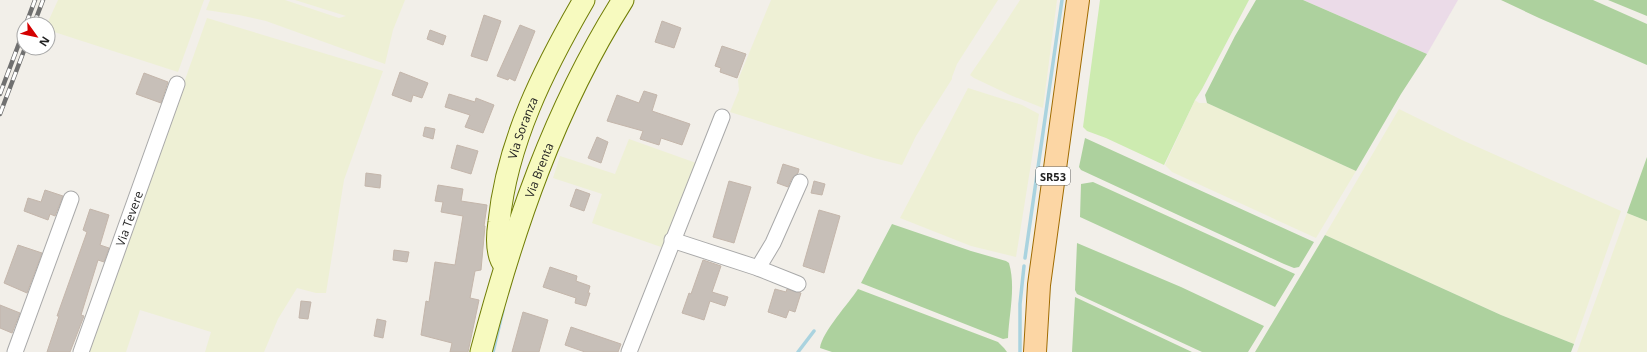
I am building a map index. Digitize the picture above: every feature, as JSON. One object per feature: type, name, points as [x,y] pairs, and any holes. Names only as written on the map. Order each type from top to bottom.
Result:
[{"type":"main road","name":"Via Soranza","points":[[505,266],[500,259],[498,229],[506,176],[515,141],[537,88],[584,0]]},
{"type":"main road","name":"Via Brenta","points":[[482,352],[505,266],[524,206],[542,157],[585,64],[623,0]]},
{"type":"main road","name":"SR53","points":[[1035,352],[1039,278],[1078,0]]},
{"type":"street","name":"Via Tevere","points":[[82,352],[178,84]]},
{"type":"street","points":[[629,352],[672,240],[722,117]]},
{"type":"street","points":[[758,268],[773,243],[800,182]]},
{"type":"street","points":[[16,352],[71,199]]},
{"type":"street","points":[[672,240],[758,268],[798,284]]},
{"type":"shaded area","points":[[1303,0],[1458,0],[1427,54]]},
{"type":"green space","points":[[58,0],[204,0],[178,72],[56,33],[56,16],[51,16]]},
{"type":"green space","points":[[210,0],[285,0],[339,18],[346,16],[295,0],[405,0],[393,30],[385,64],[266,21],[206,10]]},
{"type":"green space","points":[[771,0],[998,0],[957,64],[952,79],[916,136],[902,165],[874,158],[730,112],[739,90],[738,80]]},
{"type":"green space","points":[[1020,0],[1057,0],[1043,108],[1010,95],[970,75]]},
{"type":"green space","points":[[1100,0],[1249,0],[1195,100],[1164,165],[1106,138],[1087,131],[1083,127]]},
{"type":"green space","points":[[1256,0],[1303,0],[1427,54],[1401,94],[1356,171],[1207,103],[1205,95],[1235,36]]},
{"type":"green space","points":[[1501,0],[1593,0],[1647,24],[1647,65],[1539,18]]},
{"type":"green space","points":[[1608,0],[1647,0],[1647,16]]},
{"type":"green space","points":[[207,18],[383,71],[344,180],[326,293],[316,293],[297,288],[278,319],[264,352],[205,352],[211,332],[140,310],[126,352],[88,352]]},
{"type":"green space","points":[[968,88],[1022,105],[1039,114],[1016,257],[971,246],[900,218]]},
{"type":"green space","points":[[1195,100],[1199,103],[1207,103],[1356,171],[1316,238],[1172,172],[1165,165]]},
{"type":"green space","points":[[1399,109],[1462,140],[1621,211],[1574,344],[1501,315],[1325,235]]},
{"type":"green space","points":[[1085,138],[1314,242],[1299,267],[1294,268],[1284,264],[1081,170],[1079,167]]},
{"type":"green space","points":[[629,139],[699,164],[670,232],[668,233],[664,243],[664,248],[592,223],[602,194],[553,178],[560,156],[615,174]]},
{"type":"green space","points":[[1647,157],[1647,221],[1627,213]]},
{"type":"green space","points":[[1093,182],[1295,274],[1275,307],[1080,217],[1081,184]]},
{"type":"green space","points":[[1627,213],[1647,221],[1647,352],[1577,352]]},
{"type":"green space","points":[[892,224],[1009,263],[1012,291],[1008,338],[1003,339],[861,283]]},
{"type":"green space","points":[[1325,235],[1501,315],[1574,344],[1571,352],[1255,352]]},
{"type":"green space","points":[[1077,243],[1181,287],[1264,326],[1248,352],[1202,352],[1077,294],[1075,290]]},
{"type":"green space","points":[[858,289],[998,342],[1007,352],[832,352],[820,348],[822,341],[831,326]]},
{"type":"green space","points":[[1075,297],[1192,352],[1072,352]]},
{"type":"building","points":[[484,15],[501,21],[487,61],[471,56]]},
{"type":"building","points":[[662,21],[681,28],[674,48],[655,42]]},
{"type":"building","points":[[520,25],[535,31],[515,81],[509,78],[508,80],[497,76]]},
{"type":"building","points":[[430,30],[446,36],[443,45],[427,39]]},
{"type":"building","points":[[722,46],[746,54],[737,78],[720,72],[721,68],[715,66]]},
{"type":"building","points":[[400,72],[428,83],[422,98],[413,95],[411,102],[392,95]]},
{"type":"building","points":[[144,73],[168,82],[161,103],[136,94]]},
{"type":"building","points":[[644,91],[657,95],[652,111],[690,124],[682,145],[661,138],[659,145],[640,139],[643,131],[607,121],[617,95],[639,103]]},
{"type":"building","points":[[449,94],[475,102],[476,98],[494,105],[483,133],[465,127],[470,115],[445,107]]},
{"type":"building","points":[[425,127],[435,129],[433,139],[423,136]]},
{"type":"building","points":[[597,137],[608,142],[601,163],[588,158]]},
{"type":"building","points":[[457,145],[478,151],[471,174],[451,168]]},
{"type":"building","points":[[783,164],[799,169],[798,173],[792,178],[788,187],[777,183]]},
{"type":"building","points":[[366,173],[381,175],[380,188],[365,186]]},
{"type":"building","points":[[729,181],[751,187],[734,243],[713,237]]},
{"type":"building","points":[[814,181],[825,184],[822,195],[811,193]]},
{"type":"building","points":[[438,185],[463,189],[461,201],[487,205],[481,270],[475,271],[470,298],[479,300],[468,352],[450,352],[452,343],[421,335],[426,301],[429,302],[435,262],[455,265],[463,216],[441,212],[443,202],[435,201]]},
{"type":"building","points":[[576,189],[590,194],[584,211],[570,206]]},
{"type":"building","points":[[45,190],[63,196],[55,216],[50,214],[48,220],[24,211],[28,198],[41,202]]},
{"type":"building","points":[[90,209],[109,215],[100,245],[109,248],[104,262],[98,260],[81,315],[84,316],[70,352],[47,352],[59,316],[57,316],[87,232],[83,230]]},
{"type":"building","points":[[819,210],[840,216],[824,273],[803,266]]},
{"type":"building","points":[[18,245],[42,253],[27,293],[4,283]]},
{"type":"building","points":[[394,250],[409,252],[407,262],[393,260]]},
{"type":"building","points":[[703,260],[721,266],[712,292],[728,297],[725,306],[710,301],[704,320],[682,313],[689,293],[691,294]]},
{"type":"building","points":[[550,267],[577,276],[576,281],[590,286],[588,293],[590,293],[586,306],[575,303],[576,298],[543,287]]},
{"type":"building","points":[[775,289],[786,292],[787,289],[801,293],[795,312],[789,310],[786,318],[768,312]]},
{"type":"building","points":[[301,301],[311,302],[308,319],[299,318]]},
{"type":"building","points":[[0,305],[20,313],[12,333],[0,328]]},
{"type":"building","points":[[523,312],[548,320],[539,352],[512,352]]},
{"type":"building","points":[[377,319],[386,321],[383,338],[374,336]]},
{"type":"building","points":[[571,327],[621,344],[618,352],[585,352],[565,345]]},
{"type":"waterway","points":[[1025,258],[1062,0]]},
{"type":"waterway","points":[[1020,352],[1020,304],[1024,266]]},
{"type":"waterway","points":[[493,352],[503,310]]},
{"type":"waterway","points":[[798,352],[814,331]]},
{"type":"railway","points":[[29,16],[35,0]]},
{"type":"railway","points":[[37,16],[43,0]]},
{"type":"railway","points":[[0,94],[16,51]]},
{"type":"railway","points":[[0,114],[22,56]]}]
